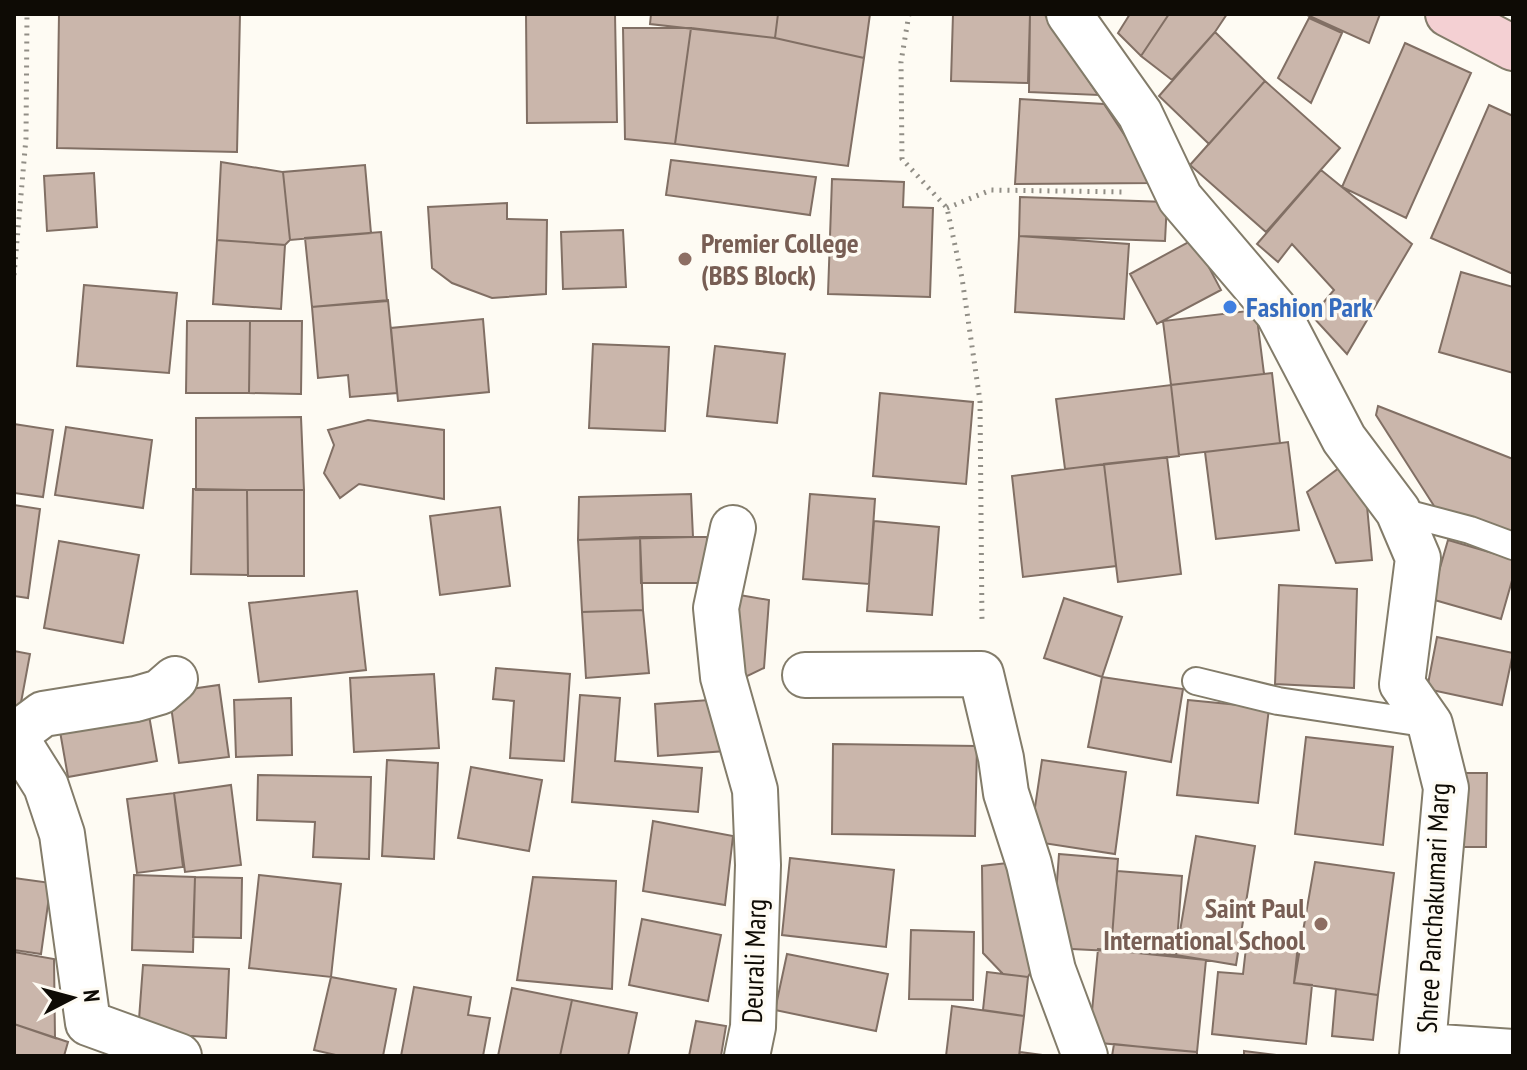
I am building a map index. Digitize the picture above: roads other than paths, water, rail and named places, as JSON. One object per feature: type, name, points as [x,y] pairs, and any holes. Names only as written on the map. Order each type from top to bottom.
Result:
[{"type":"main road","points":[[1448,14],[1513,48]]},
{"type":"street","name":"Shree Panchakumari Marg","points":[[1069,14],[1140,114],[1180,198],[1278,313],[1344,439],[1398,511],[1418,558],[1402,684],[1430,724],[1446,788],[1424,1051]]},
{"type":"street","name":"Deurali Marg","points":[[733,528],[716,608],[723,677],[755,790],[758,865],[753,1027],[747,1056]]},
{"type":"street","points":[[805,675],[981,674],[1006,793],[1029,864],[1053,970],[1085,1056]]},
{"type":"street","points":[[175,679],[160,692],[136,699],[43,714],[14,735],[46,786],[62,834],[86,1040],[179,1056]]},
{"type":"street","points":[[1424,1051],[1513,1052]]},
{"type":"lane","points":[[1398,511],[1470,530],[1513,546]]},
{"type":"lane","points":[[1196,681],[1278,701],[1430,724]]},
{"type":"place","name":"Premier College (BBS Block)","points":[[685,259]]},
{"type":"place","name":"Fashion Park","points":[[1230,307]]},
{"type":"place","name":"Saint Paul International School","points":[[1321,924]]}]
